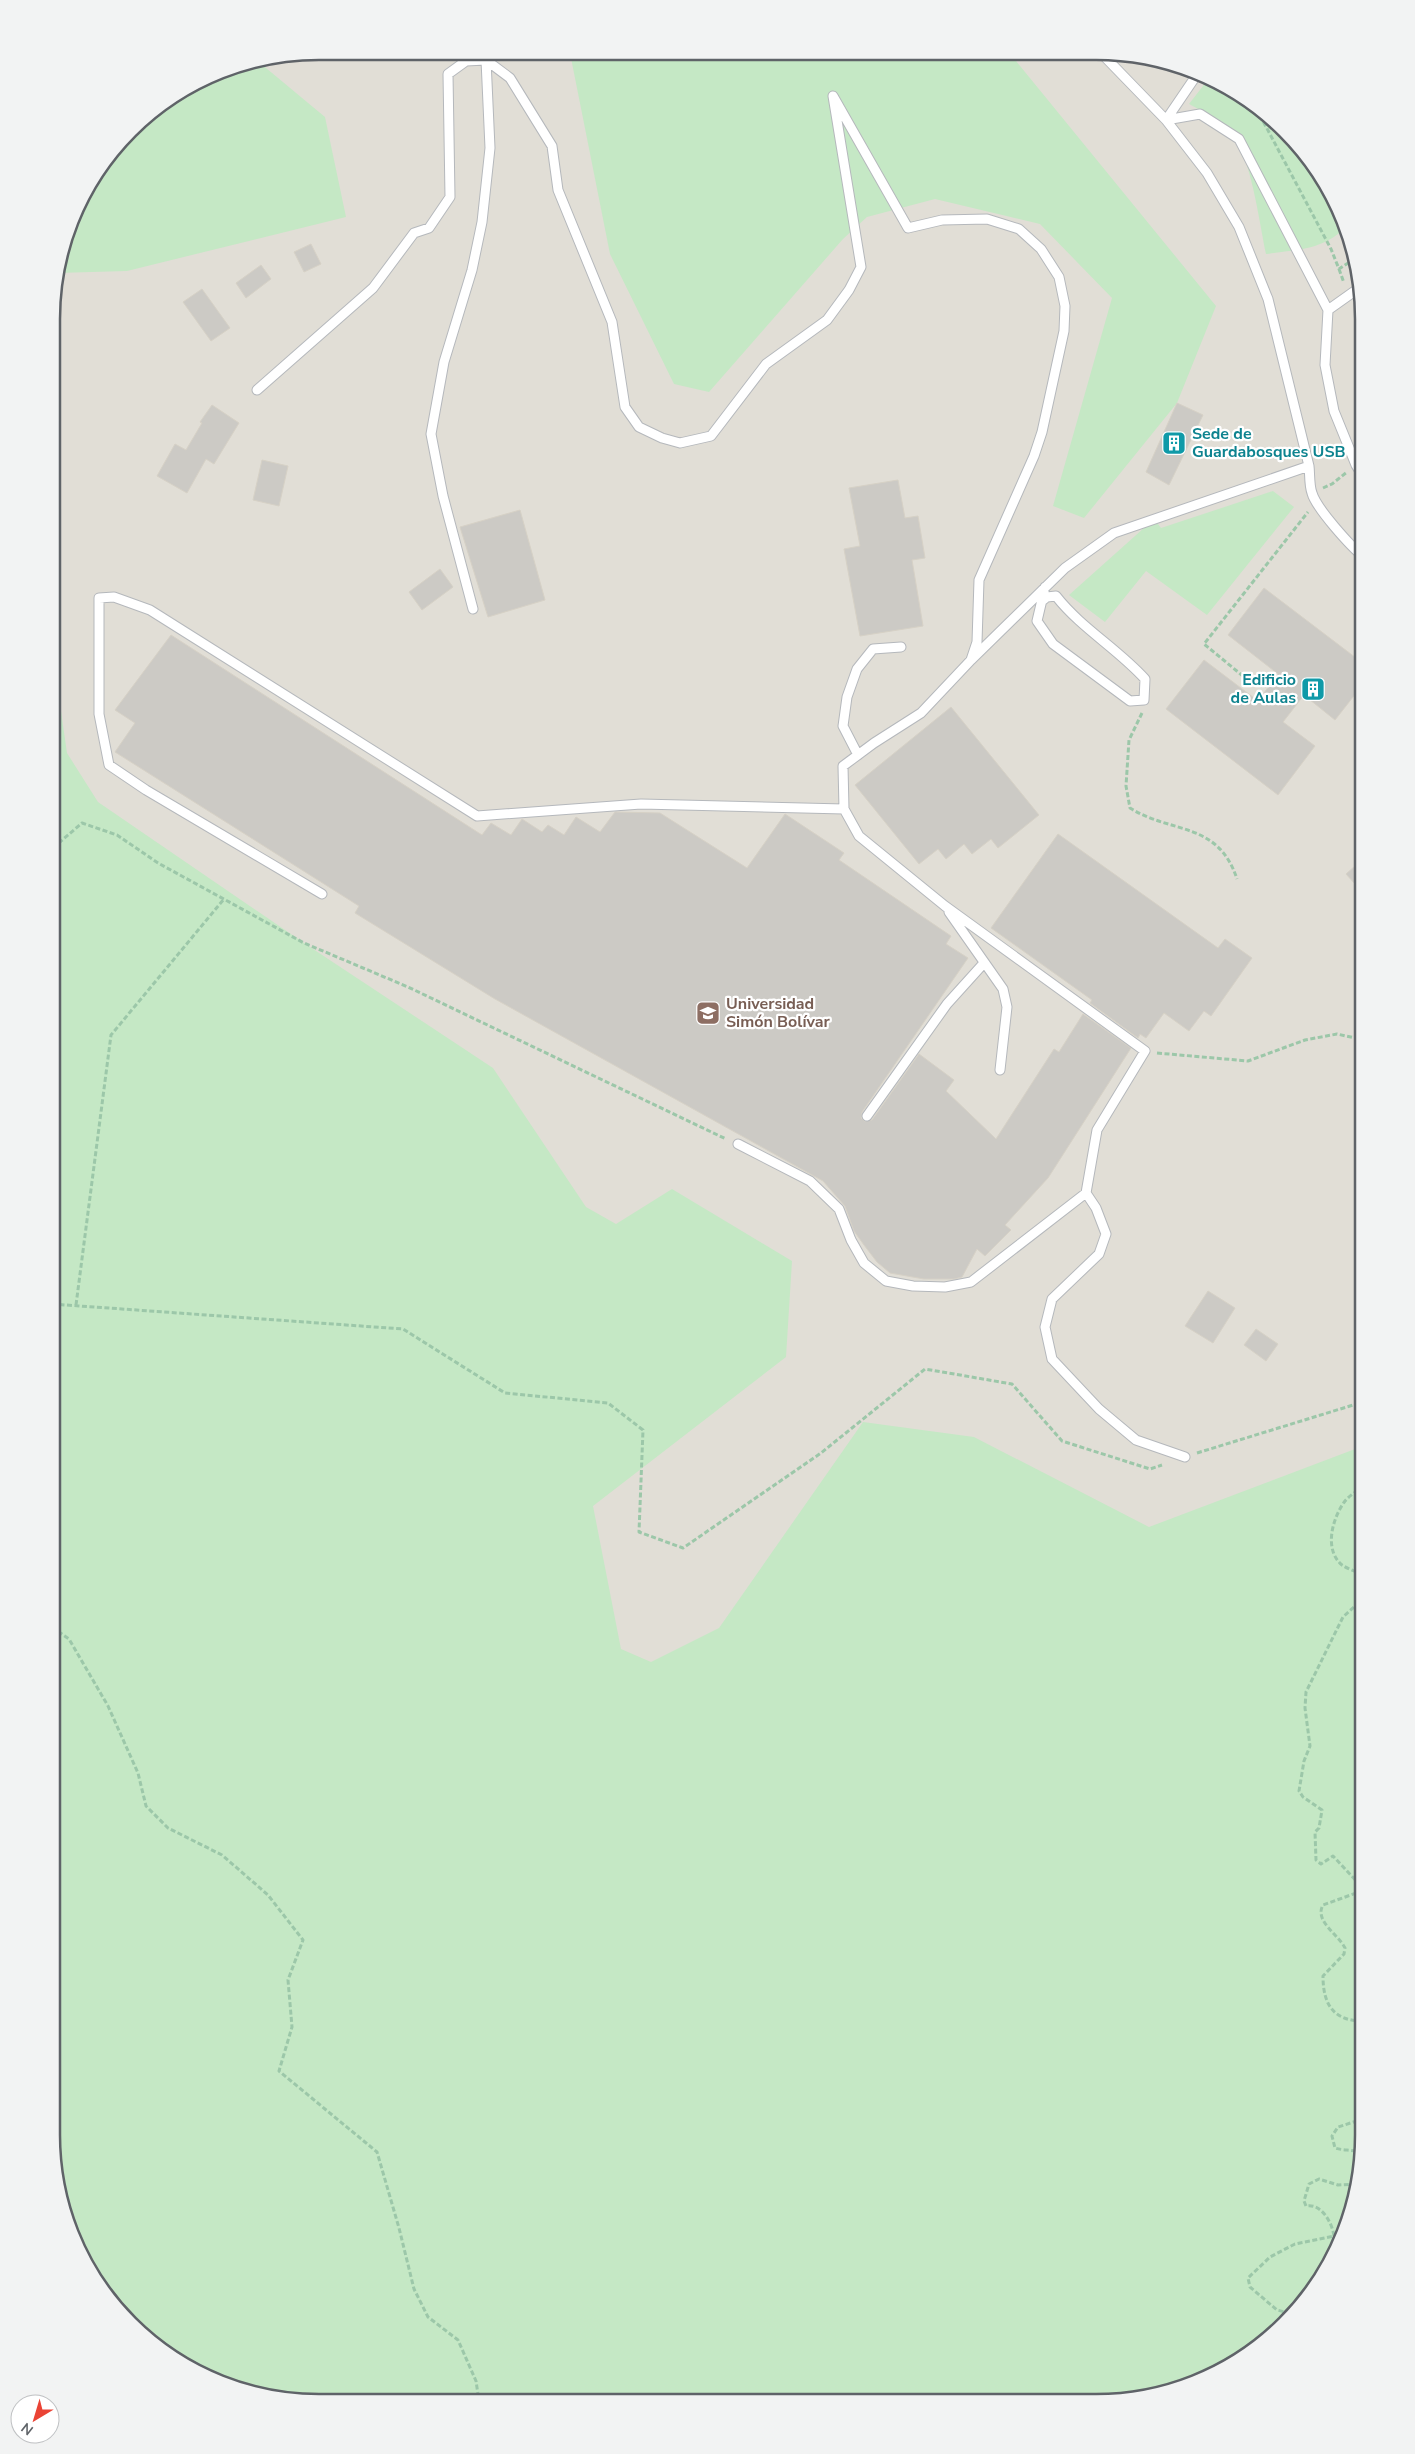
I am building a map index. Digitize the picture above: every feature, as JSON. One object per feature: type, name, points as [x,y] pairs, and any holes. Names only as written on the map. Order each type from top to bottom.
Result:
[{"type":"lane","points":[[473,609],[443,496],[431,434],[444,362],[472,270],[482,222],[490,148],[486,60]]},
{"type":"lane","points":[[257,390],[373,288],[414,233],[429,228],[440,213],[450,197],[448,74],[466,61],[486,60],[510,78],[552,146],[558,190],[612,322],[625,407],[639,427],[662,438],[680,443],[711,436],[766,364],[828,320],[849,290],[861,267],[833,96],[908,228],[942,220],[988,219],[1019,229],[1041,249],[1059,277],[1065,306],[1064,331],[1042,432],[1034,456],[979,580],[977,642],[970,660]]},
{"type":"lane","points":[[1109,61],[1166,120],[1207,173],[1239,227],[1268,298],[1309,466],[1312,492],[1316,502],[1355,551]]},
{"type":"lane","points":[[1166,120],[1194,79]]},
{"type":"lane","points":[[1166,120],[1200,114],[1239,139],[1328,310],[1325,365],[1334,411],[1355,463]]},
{"type":"lane","points":[[1328,310],[1353,292]]},
{"type":"lane","points":[[738,1144],[810,1181],[839,1209],[851,1240],[869,1268],[886,1281],[913,1286],[945,1287],[971,1282],[1086,1193],[1097,1130],[1145,1051],[945,906],[859,836],[844,809],[843,766],[921,714],[970,660],[1065,568],[1114,533],[1309,466]]},
{"type":"lane","points":[[1042,601],[1047,597],[1056,596],[1067,611],[1131,663],[1145,679],[1144,700],[1130,702],[1053,644],[1038,621],[1042,601],[1045,587]]},
{"type":"lane","points":[[322,894],[146,790],[109,765],[100,714],[99,598],[114,597],[150,610],[477,816],[641,804],[844,809]]},
{"type":"lane","points":[[858,755],[843,726],[847,697],[857,669],[873,649],[901,647]]},
{"type":"lane","points":[[945,906],[1003,989],[1007,1007],[1000,1070]]},
{"type":"lane","points":[[867,1116],[947,1004],[984,963]]},
{"type":"lane","points":[[1086,1193],[1096,1208],[1106,1234],[1099,1254],[1052,1299],[1045,1327],[1052,1359],[1099,1409],[1136,1440],[1185,1458]]},
{"type":"path","points":[[1263,121],[1299,189],[1354,303]]},
{"type":"path","points":[[1339,269],[1349,263]]},
{"type":"path","points":[[1312,492],[1332,484],[1355,466]]},
{"type":"path","points":[[1250,681],[1204,644],[1316,502]]},
{"type":"path","points":[[1144,700],[1141,718],[1130,740],[1126,786],[1130,808],[1143,817],[1206,836],[1231,861],[1237,879]]},
{"type":"path","points":[[60,842],[82,824],[117,835],[158,863],[304,943],[408,987],[738,1144]]},
{"type":"path","points":[[76,1305],[111,1035],[224,899]]},
{"type":"path","points":[[1145,1051],[1248,1061],[1305,1040],[1337,1034],[1355,1038]]},
{"type":"path","points":[[60,1304],[403,1329],[505,1394],[608,1402],[643,1430],[639,1532],[683,1548],[822,1453],[925,1369],[1012,1384],[1062,1441],[1150,1469],[1355,1405]]},
{"type":"path","points":[[1355,1492],[1350,1495],[1337,1513],[1331,1533],[1331,1543],[1334,1555],[1342,1564],[1355,1571]]},
{"type":"path","points":[[1355,1607],[1343,1617],[1323,1661],[1309,1684],[1305,1708],[1310,1746],[1298,1785],[1303,1797],[1322,1810],[1319,1828],[1314,1832],[1316,1860],[1321,1864],[1334,1856],[1355,1879]]},
{"type":"path","points":[[60,1633],[69,1640],[108,1706],[138,1773],[146,1806],[168,1828],[222,1854],[268,1895],[303,1940],[288,1980],[292,2027],[279,2071],[327,2108],[377,2152],[400,2228],[414,2289],[428,2317],[458,2340],[476,2381],[478,2394]]},
{"type":"path","points":[[1355,1893],[1323,1905],[1320,1913],[1322,1920],[1328,1924],[1345,1948],[1340,1958],[1323,1976],[1324,1995],[1337,2016],[1355,2020]]},
{"type":"path","points":[[1354,2150],[1341,2151],[1335,2148],[1332,2136],[1338,2127],[1355,2122]]},
{"type":"path","points":[[1285,2312],[1277,2310],[1250,2288],[1248,2278],[1270,2257],[1295,2244],[1334,2236],[1330,2223],[1324,2214],[1318,2208],[1306,2206],[1304,2201],[1309,2184],[1319,2179],[1338,2185],[1350,2184]]},
{"type":"shaded area","name":"Universidad Simón Bolívar","points":[[319,60],[1096,60],[1130,62],[1163,69],[1211,87],[1240,104],[1267,124],[1291,148],[1311,175],[1328,204],[1341,236],[1353,285],[1355,319],[1355,2135],[1353,2169],[1346,2202],[1328,2250],[1301,2293],[1267,2330],[1226,2359],[1179,2380],[1130,2392],[1082,2394],[60,1712],[60,319],[62,285],[69,252],[87,204],[104,175],[124,148],[148,124],[175,104],[204,87],[236,74],[285,62]]},
{"type":"green space","points":[[571,60],[1015,60],[1216,306],[1177,403],[1084,518],[1053,506],[1112,298],[1040,224],[935,199],[867,217],[843,239],[709,392],[674,384],[610,254]]},
{"type":"green space","points":[[264,66],[325,117],[346,217],[127,271],[64,273],[74,236],[95,189],[124,148],[148,124],[175,104],[204,87],[236,74]]},
{"type":"green space","points":[[1204,84],[1226,95],[1267,124],[1291,148],[1311,175],[1328,204],[1340,233],[1327,241],[1309,248],[1266,254],[1251,180],[1237,143],[1221,125],[1189,104]]},
{"type":"green space","points":[[1273,491],[1294,507],[1207,615],[1146,571],[1105,622],[1069,595],[1154,519],[1161,528]]},
{"type":"green space","points":[[60,704],[67,753],[98,802],[304,943],[493,1068],[586,1207],[616,1224],[672,1189],[792,1261],[786,1357],[593,1506],[621,1649],[651,1662],[719,1628],[863,1422],[974,1437],[1149,1527],[1355,1449],[1355,2135],[1353,2169],[1346,2202],[1328,2250],[1301,2293],[1267,2330],[1226,2359],[1179,2380],[1130,2392],[1096,2394],[319,2394],[285,2392],[236,2380],[189,2359],[161,2340],[124,2306],[95,2264],[74,2218],[62,2169],[60,2135]]},
{"type":"building","points":[[311,244],[321,264],[304,272],[294,252]]},
{"type":"building","points":[[261,265],[271,279],[246,298],[236,283]]},
{"type":"building","points":[[202,289],[230,328],[211,341],[183,302]]},
{"type":"building","name":"Sede de Guardabosques USB","points":[[1177,403],[1203,415],[1169,485],[1146,472]]},
{"type":"building","points":[[212,405],[239,423],[214,464],[206,459],[187,493],[157,476],[175,444],[186,450],[202,423],[200,422]]},
{"type":"building","points":[[262,460],[288,466],[279,506],[253,500]]},
{"type":"building","points":[[898,480],[905,518],[918,516],[925,558],[912,560],[923,626],[860,636],[844,549],[860,546],[849,488]]},
{"type":"building","points":[[520,510],[545,600],[488,617],[460,527]]},
{"type":"building","points":[[440,569],[453,587],[422,610],[409,592]]},
{"type":"building","name":"Edificio de Aulas","points":[[1264,588],[1355,657],[1355,694],[1335,720],[1304,695],[1283,722],[1315,746],[1278,795],[1166,709],[1204,660],[1258,701],[1278,674],[1228,635]]},
{"type":"building","points":[[171,635],[482,835],[491,823],[511,835],[522,819],[542,832],[548,825],[564,835],[576,817],[600,832],[615,812],[660,813],[747,868],[785,814],[844,853],[839,860],[951,936],[946,944],[968,958],[862,1112],[861,1118],[864,1121],[872,1120],[919,1054],[954,1080],[946,1091],[996,1139],[1054,1049],[1059,1052],[1083,1014],[1131,1048],[1048,1178],[1005,1225],[1011,1230],[985,1256],[977,1249],[962,1277],[954,1279],[924,1279],[890,1273],[877,1262],[864,1245],[854,1231],[845,1206],[823,1181],[495,999],[355,913],[359,906],[115,752],[135,723],[115,710]]},
{"type":"building","points":[[951,707],[1039,815],[998,848],[991,839],[972,854],[964,844],[946,859],[938,849],[919,864],[855,785]]},
{"type":"building","points":[[1058,834],[1218,948],[1225,939],[1252,958],[1211,1016],[1204,1011],[1189,1031],[1164,1013],[1146,1038],[1140,1034],[1138,1038],[1090,1003],[1092,1000],[991,928]]},
{"type":"building","points":[[1355,866],[1355,884],[1346,874]]},
{"type":"building","points":[[1208,1291],[1235,1308],[1213,1343],[1185,1326]]},
{"type":"building","points":[[1256,1329],[1278,1344],[1266,1361],[1244,1345]]},
{"type":"place","name":"Sede de Guardabosques USB","points":[[1174,443]]},
{"type":"place","name":"Edificio de Aulas","points":[[1313,689]]},
{"type":"place","name":"Universidad Simón Bolívar","points":[[708,1013]]}]
